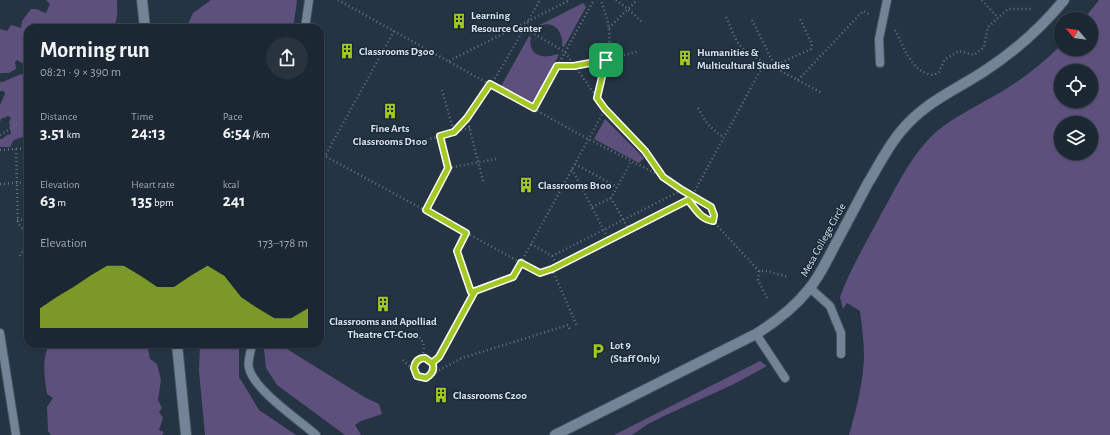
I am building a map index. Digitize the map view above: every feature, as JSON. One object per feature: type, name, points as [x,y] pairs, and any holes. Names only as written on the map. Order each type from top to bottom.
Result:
[{"type":"street","points":[[142,0],[145,24]]},
{"type":"street","name":"Mesa College Circle","points":[[555,435],[756,334],[781,318],[810,288],[828,258],[883,156],[902,130],[919,113],[946,93],[982,73],[1016,48],[1036,31],[1064,0]]},
{"type":"street","points":[[177,348],[186,435]]},
{"type":"lane","points":[[306,24],[309,0]]},
{"type":"lane","points":[[880,63],[879,39],[887,0]]},
{"type":"lane","points":[[810,288],[830,306],[841,333],[841,354]]},
{"type":"lane","points":[[0,333],[16,435]]},
{"type":"lane","points":[[756,334],[785,378]]},
{"type":"lane","points":[[251,348],[248,367],[254,380],[265,393],[316,435]]},
{"type":"path","points":[[338,0],[631,162],[663,177],[711,207],[714,215],[713,221]]},
{"type":"path","points":[[454,132],[467,118],[490,84],[540,0]]},
{"type":"path","points":[[449,61],[570,0]]},
{"type":"path","points":[[534,108],[594,0]]},
{"type":"path","points":[[597,98],[610,39],[601,0]]},
{"type":"path","points":[[616,0],[628,9],[643,24]]},
{"type":"path","points":[[608,28],[637,0]]},
{"type":"path","points":[[982,0],[998,18]]},
{"type":"path","points":[[894,27],[914,66],[924,72],[934,75],[939,72],[945,59],[959,51],[974,55],[984,47],[988,27],[1008,10],[1031,9]]},
{"type":"path","points":[[798,80],[863,11],[873,16]]},
{"type":"path","points":[[726,17],[738,45],[749,54],[775,66],[822,93]]},
{"type":"path","points":[[775,66],[811,49],[812,44],[800,19]]},
{"type":"path","points":[[752,20],[775,66]]},
{"type":"path","points":[[524,28],[565,52],[605,109],[645,151],[663,177]]},
{"type":"path","points":[[394,31],[325,156],[540,273],[552,269],[688,200],[692,196],[765,62]]},
{"type":"path","points":[[557,66],[574,66],[606,60],[638,51]]},
{"type":"path","points":[[442,90],[454,132]]},
{"type":"path","points":[[698,108],[713,130],[724,138]]},
{"type":"path","points":[[466,233],[457,251],[471,292],[513,277],[605,109]]},
{"type":"path","points":[[467,118],[483,181]]},
{"type":"path","points":[[0,135],[16,125],[18,121]]},
{"type":"path","points":[[415,142],[470,128]]},
{"type":"path","points":[[426,210],[448,168],[440,136]]},
{"type":"path","points":[[0,150],[24,148]]},
{"type":"path","points":[[16,149],[17,220],[24,231]]},
{"type":"path","points":[[448,168],[496,159]]},
{"type":"path","points":[[592,207],[611,198],[631,162]]},
{"type":"path","points":[[574,164],[618,187]]},
{"type":"path","points":[[572,169],[609,240]]},
{"type":"path","points":[[0,184],[24,182]]},
{"type":"path","points":[[682,190],[702,217],[706,220],[713,221],[760,271],[767,271],[788,277]]},
{"type":"path","points":[[552,256],[682,190]]},
{"type":"path","points":[[611,198],[629,230]]},
{"type":"path","points":[[17,220],[24,219]]},
{"type":"path","points":[[531,244],[552,256],[558,266]]},
{"type":"path","points":[[20,256],[24,249]]},
{"type":"path","points":[[552,269],[577,326]]},
{"type":"path","points":[[760,271],[758,280],[767,298]]},
{"type":"path","points":[[432,363],[439,357],[475,291]]},
{"type":"path","points":[[419,377],[426,378],[462,360],[568,325],[570,330]]},
{"type":"path","points":[[418,334],[424,342],[425,348],[422,358]]},
{"type":"path","points":[[414,372],[414,365],[418,359],[422,358],[428,359],[432,363],[434,368],[432,374]]},
{"type":"path","points":[[403,360],[424,381]]},
{"type":"shaded area","points":[[46,0],[117,0],[117,18],[114,24],[24,24],[24,63],[17,60],[15,62],[16,69],[9,73],[0,74],[0,29],[7,31],[11,25],[21,28],[22,21],[31,9],[36,9],[46,13],[50,4]]},
{"type":"shaded area","points":[[211,0],[297,1],[294,24],[188,24],[193,13]]},
{"type":"shaded area","points":[[1099,0],[1110,0],[1110,435],[849,435],[861,387],[864,346],[860,311],[847,303],[843,309],[840,297],[858,257],[911,162],[927,141],[943,126],[1017,82],[1054,51],[1054,56],[1098,56],[1098,12],[1090,12]]},
{"type":"shaded area","points":[[583,3],[586,7],[564,47],[562,46],[561,35],[555,27],[546,24],[536,29],[534,28]]},
{"type":"shaded area","points":[[529,36],[531,37],[531,48],[537,54],[542,56],[559,55],[532,105],[500,88]]},
{"type":"shaded area","points":[[24,74],[24,136],[14,140],[10,147],[0,147],[0,139],[11,134],[9,122],[11,118],[8,116],[1,119],[0,122],[0,105],[5,94],[4,91],[0,91],[0,82]]},
{"type":"shaded area","points":[[605,119],[644,158],[639,163],[594,139]]},
{"type":"shaded area","points":[[148,348],[150,359],[157,364],[161,380],[158,400],[162,408],[159,412],[163,418],[159,430],[164,432],[162,435],[51,435],[48,431],[47,407],[53,398],[47,394],[44,368],[47,349]]},
{"type":"shaded area","points":[[200,348],[239,348],[239,377],[259,410],[296,435],[205,435],[199,371]]},
{"type":"shaded area","points":[[285,348],[366,398],[379,404],[382,414],[361,421],[355,425],[361,435],[345,435],[277,385],[266,368],[264,349]]},
{"type":"shaded area","points":[[760,361],[767,366],[734,384],[648,424],[632,435],[614,435]]},
{"type":"place","name":"Learning Resource Center","points":[[459,21]]},
{"type":"place","name":"Classrooms D300","points":[[347,51]]},
{"type":"place","name":"Humanities & Multicultural Studies","points":[[685,58]]},
{"type":"place","name":"Fine Arts Classrooms D100","points":[[390,111]]},
{"type":"place","name":"Classrooms B100","points":[[526,185]]},
{"type":"place","name":"Classrooms and Apolliad Theatre CT-C100","points":[[383,304]]},
{"type":"place","name":"Lot 9 (Staff Only)","points":[[598,351]]},
{"type":"place","name":"Classrooms C200","points":[[441,395]]},
{"type":"route","points":[[606,60],[574,66],[557,66],[534,108],[490,84],[467,118],[454,132],[440,136],[448,168],[426,210],[466,233],[457,251],[471,292],[475,291],[439,357],[432,363],[425,358],[418,359],[414,365],[414,372],[417,376],[426,378],[432,374],[434,368],[432,363],[439,357],[457,324],[475,291],[513,277],[521,263],[540,273],[552,269],[688,200],[702,217],[706,220],[713,221],[714,215],[711,207],[663,177],[645,151],[605,109],[597,98],[606,60]]}]
